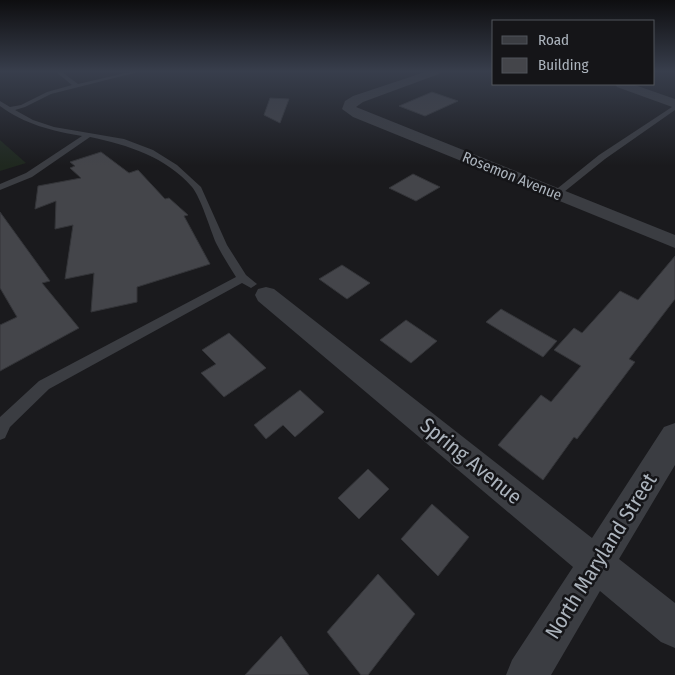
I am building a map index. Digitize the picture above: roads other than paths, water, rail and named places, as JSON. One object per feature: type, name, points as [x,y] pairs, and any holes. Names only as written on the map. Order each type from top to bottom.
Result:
[{"type":"street","name":"Rosemon Avenue","points":[[351,104],[349,109],[358,114],[675,242]]},
{"type":"street","name":"Spring Avenue","points":[[253,286],[675,628]]},
{"type":"street","name":"North Maryland Street","points":[[527,675],[675,437]]},
{"type":"lane","points":[[0,433],[4,423],[44,385],[253,286],[222,245],[197,187],[174,167],[150,152],[121,141],[89,134],[56,130],[31,122],[8,110],[2,104]]},
{"type":"lane","points":[[8,110],[28,104]]},
{"type":"lane","points":[[556,194],[602,156],[675,105]]},
{"type":"lane","points":[[0,187],[29,175],[89,134]]}]
